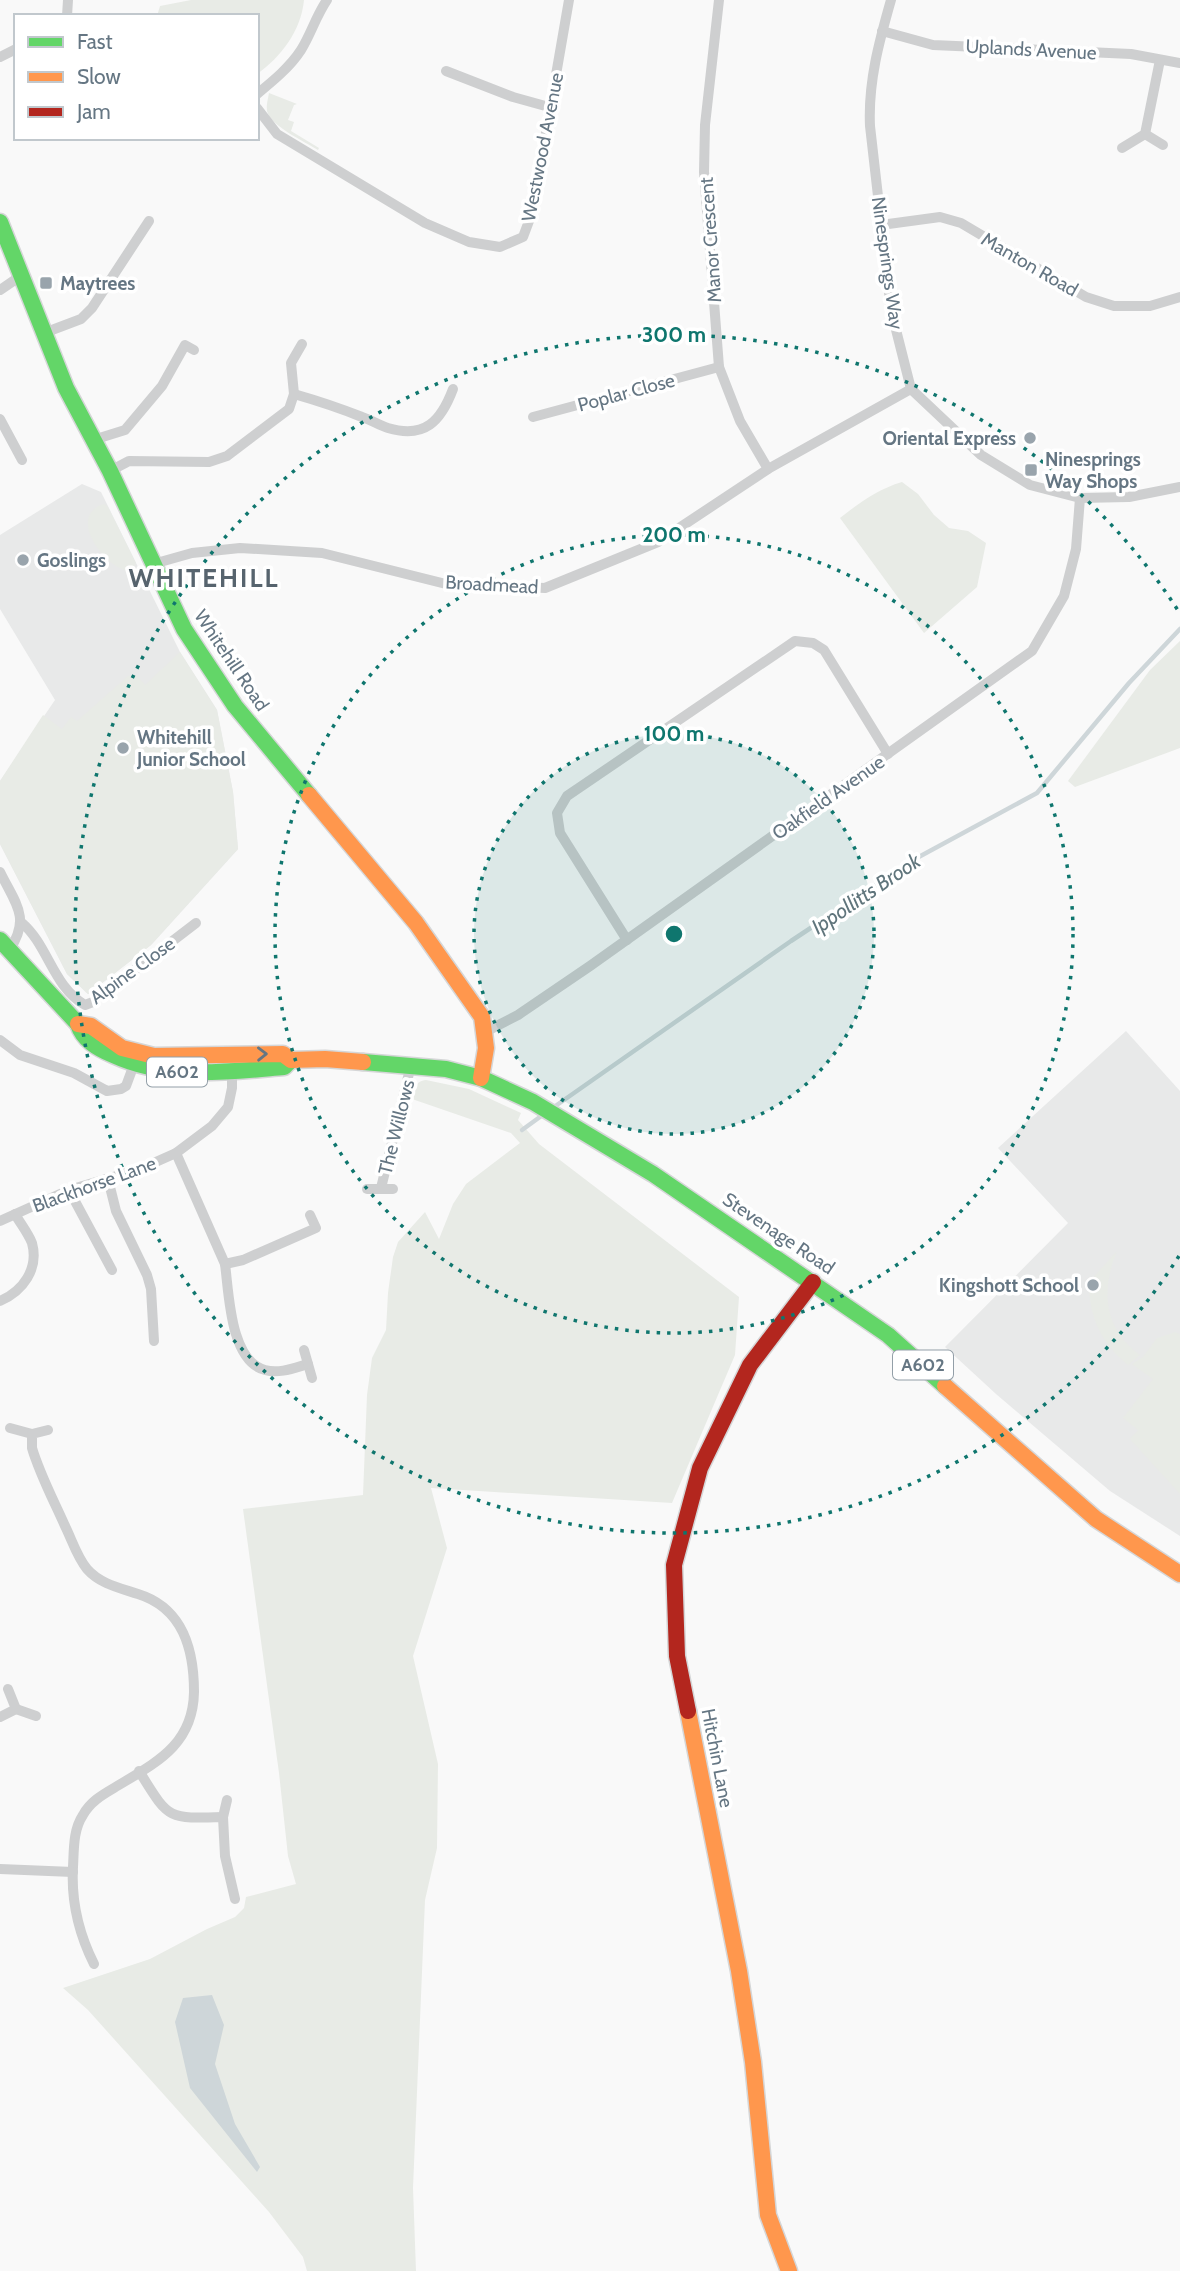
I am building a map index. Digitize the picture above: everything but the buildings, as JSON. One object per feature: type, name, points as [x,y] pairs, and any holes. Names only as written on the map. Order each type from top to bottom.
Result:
[{"type":"street","points":[[259,92],[283,72],[301,50],[327,0]]},
{"type":"street","name":"Westwood Avenue","points":[[259,111],[277,134],[425,223],[469,242],[500,247],[523,237],[533,213],[569,0]]},
{"type":"street","name":"Manor Crescent","points":[[719,0],[705,125],[704,172],[719,366],[740,421],[768,468]]},
{"type":"street","name":"Ninesprings Way","points":[[891,0],[874,64],[869,99],[891,310],[911,389]]},
{"type":"street","name":"Uplands Avenue","points":[[882,31],[933,45],[1131,54],[1180,63]]},
{"type":"street","points":[[1122,148],[1145,134],[1160,60]]},
{"type":"street","points":[[446,71],[513,97],[549,107]]},
{"type":"street","points":[[1145,134],[1163,145]]},
{"type":"street","name":"Manton Road","points":[[881,225],[940,217],[961,223],[1086,297],[1114,306],[1150,306],[1180,297]]},
{"type":"street","points":[[44,332],[81,319],[92,308],[149,221]]},
{"type":"street","name":"Whitehill Road","points":[[0,222],[66,388],[110,471],[184,629],[225,694],[416,922],[482,1017],[486,1031]]},
{"type":"street","points":[[0,290],[22,275]]},
{"type":"street","points":[[110,471],[129,461],[209,462],[227,456],[289,409],[294,394],[291,363],[302,344]]},
{"type":"street","points":[[93,440],[125,430],[162,386],[186,345]]},
{"type":"street","name":"Poplar Close","points":[[533,416],[719,366]]},
{"type":"street","points":[[294,394],[362,416],[386,428],[405,432],[420,430],[435,422],[446,410],[453,388]]},
{"type":"street","points":[[911,389],[981,455],[1030,485],[1080,498],[1129,497],[1180,488]]},
{"type":"street","name":"Broadmead","points":[[153,564],[192,553],[240,548],[322,553],[446,584],[545,588],[658,542],[768,468],[911,389]]},
{"type":"street","points":[[0,419],[22,460]]},
{"type":"street","name":"Oakfield Avenue","points":[[486,1031],[518,1015],[627,940],[1032,651],[1064,596],[1076,549],[1080,498]]},
{"type":"street","points":[[627,940],[560,832],[557,813],[567,796],[795,641],[813,643],[824,650],[888,754]]},
{"type":"street","points":[[0,872],[22,923],[19,935],[5,944]]},
{"type":"street","name":"Alpine Close","points":[[22,923],[34,935],[47,962],[67,989],[85,1005],[93,1002],[195,923]]},
{"type":"street","name":"Stevenage Road","points":[[5,944],[78,1024],[82,1036],[117,1060],[136,1059],[175,1072],[232,1063],[284,1067],[290,1060],[325,1059],[411,1065],[446,1069],[481,1078],[533,1102],[653,1174],[888,1335],[1048,1479],[1096,1518],[1180,1574]]},
{"type":"street","points":[[481,1078],[486,1031]]},
{"type":"street","points":[[0,1040],[20,1055],[74,1073],[107,1091],[126,1086],[136,1059]]},
{"type":"street","name":"Blackhorse Lane","points":[[0,1221],[69,1190],[140,1169],[176,1153],[212,1126],[228,1107],[232,1088],[232,1063]]},
{"type":"street","name":"The Willows","points":[[380,1188],[411,1065]]},
{"type":"street","points":[[176,1153],[225,1264],[241,1350],[250,1362],[264,1370],[273,1371],[308,1364]]},
{"type":"street","points":[[108,1179],[116,1210],[151,1289],[154,1341]]},
{"type":"street","name":"The Willows","points":[[366,1189],[393,1188]]},
{"type":"street","points":[[69,1190],[112,1270]]},
{"type":"street","name":"Blackhorse Lane","points":[[0,1301],[25,1284],[34,1258],[32,1243],[15,1214]]},
{"type":"street","points":[[310,1215],[322,1240]]},
{"type":"street","points":[[225,1264],[243,1260],[316,1228]]},
{"type":"street","name":"Hitchin Lane","points":[[789,2271],[768,2215],[753,2062],[739,1971],[677,1656],[674,1565],[700,1468],[750,1365],[813,1282]]},
{"type":"street","points":[[304,1350],[312,1378]]},
{"type":"street","points":[[10,1428],[32,1434],[48,1430]]},
{"type":"street","points":[[32,1434],[34,1456],[79,1556],[88,1570],[112,1586],[151,1598],[161,1605],[185,1632],[189,1646],[194,1693],[189,1723],[174,1747],[100,1797],[82,1815],[76,1832],[73,1872],[76,1921],[94,1964]]},
{"type":"street","points":[[8,1689],[16,1709]]},
{"type":"street","points":[[0,1717],[16,1709],[36,1716]]},
{"type":"street","points":[[139,1771],[161,1807],[172,1815],[184,1818],[223,1817]]},
{"type":"street","points":[[227,1800],[223,1817],[225,1856],[236,1899]]},
{"type":"street","points":[[0,1869],[73,1872]]},
{"type":"shaded area","points":[[191,0],[304,0],[294,33],[274,60],[259,72],[259,14],[158,14],[160,6]]},
{"type":"shaded area","points":[[269,93],[297,104],[294,105],[288,120],[294,122],[291,131],[319,148],[318,150],[281,128],[270,117],[267,109]]},
{"type":"shaded area","points":[[902,482],[918,494],[934,515],[949,528],[968,531],[986,543],[977,587],[924,633],[840,518],[877,493]]},
{"type":"shaded area","name":"Whitehill Junior School","points":[[82,484],[101,492],[180,652],[217,710],[233,792],[238,849],[151,945],[88,994],[67,974],[0,844],[0,781],[55,700],[0,609],[0,535]]},
{"type":"shaded area","points":[[104,504],[136,563],[132,571],[112,563],[94,543],[88,520],[93,510]]},
{"type":"shaded area","points":[[1180,641],[1180,748],[1075,787],[1068,781],[1150,670]]},
{"type":"shaded area","name":"Whitehill Junior School","points":[[180,652],[217,710],[233,792],[238,849],[151,945],[88,994],[67,974],[0,844],[0,781],[43,715],[62,729],[71,717],[77,721],[128,676],[136,675],[145,685]]},
{"type":"shaded area","name":"Kingshott School","points":[[1126,1031],[1180,1091],[1180,1536],[1110,1491],[945,1347],[1068,1223],[998,1148]]},
{"type":"shaded area","points":[[426,1080],[469,1089],[521,1113],[518,1120],[539,1144],[739,1297],[735,1355],[672,1503],[431,1488],[447,1548],[413,1656],[438,1764],[437,1848],[425,1900],[413,2188],[416,2271],[307,2271],[303,2257],[269,2212],[88,2010],[63,1988],[150,1959],[235,1917],[244,1908],[246,1897],[296,1884],[288,1856],[243,1509],[363,1495],[367,1395],[372,1358],[386,1330],[388,1293],[398,1242],[425,1212],[439,1239],[453,1204],[466,1184],[520,1143],[511,1133],[412,1099],[418,1084]]},
{"type":"shaded area","points":[[1117,1251],[1107,1294],[1112,1321],[1128,1344],[1140,1355],[1128,1365],[1104,1338],[1091,1307],[1089,1282]]},
{"type":"shaded area","points":[[1175,1332],[1180,1334],[1180,1494],[1130,1439],[1138,1430],[1123,1418],[1153,1379],[1132,1364],[1143,1357],[1157,1338]]},
{"type":"shaded area","points":[[212,1995],[224,2025],[215,2064],[235,2124],[260,2167],[257,2172],[190,2088],[175,2022],[183,1998]]},
{"type":"waterway","name":"Ippollitts Brook","points":[[554,1107],[791,941],[915,859],[1037,793],[1129,683],[1180,629]]},
{"type":"waterway","name":"Ippollitts Brook","points":[[522,1130],[544,1114]]},
{"type":"traffic: fast","points":[[0,222],[66,388],[110,471],[184,629],[235,706],[309,795]]},
{"type":"traffic: fast","points":[[0,940],[78,1024],[87,1039],[113,1055],[154,1068],[197,1072],[284,1067],[291,1060]]},
{"type":"traffic: fast","points":[[363,1062],[446,1069],[481,1078],[533,1102],[653,1174],[888,1335],[945,1386]]},
{"type":"traffic: slow","points":[[309,795],[416,923],[482,1017],[486,1048],[481,1078]]},
{"type":"traffic: slow","points":[[78,1024],[91,1026],[122,1048],[154,1056],[283,1054],[291,1060],[363,1062]]},
{"type":"traffic: slow","points":[[945,1386],[1096,1519],[1180,1574]]},
{"type":"traffic: slow","points":[[688,1711],[739,1971],[753,2062],[768,2215],[789,2271]]},
{"type":"traffic: jam","points":[[688,1711],[677,1656],[674,1565],[700,1468],[750,1365],[813,1282]]},
{"type":"place","name":"Maytrees","points":[[46,283]]},
{"type":"place","name":"Oriental Express","points":[[1030,438]]},
{"type":"place","name":"Ninesprings Way Shops","points":[[1031,470]]},
{"type":"place","name":"Goslings","points":[[23,560]]},
{"type":"place","name":"Whitehill Junior School","points":[[123,748]]},
{"type":"place","name":"Kingshott School","points":[[1093,1285]]},
{"type":"district","name":"WHITEHILL","points":[[204,578]]}]
